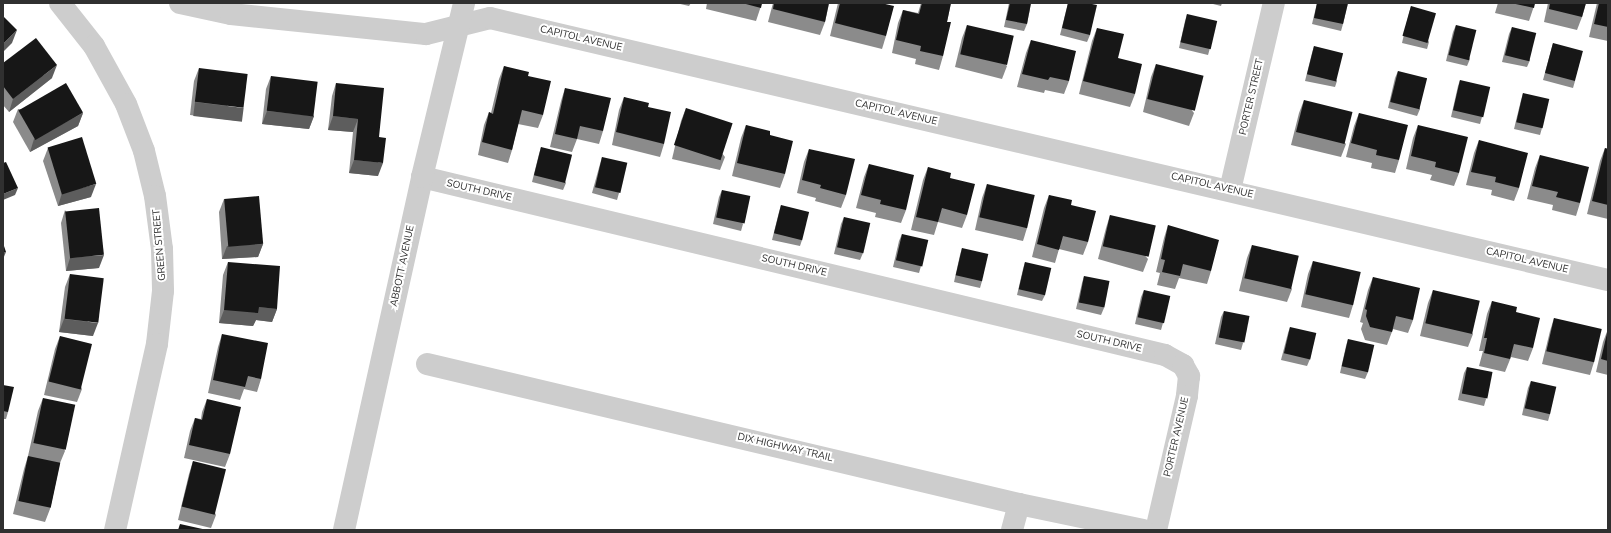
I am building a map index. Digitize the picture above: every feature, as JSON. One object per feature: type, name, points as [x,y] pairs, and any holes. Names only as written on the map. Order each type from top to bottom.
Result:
[{"type":"street","name":"GREEN STREET","points":[[60,3],[94,46],[126,104],[144,151],[155,196],[162,249],[163,291],[157,344],[115,530]]},
{"type":"street","name":"CAPITOL AVENUE","points":[[180,3],[231,14],[426,34],[490,18],[1230,190],[1608,280]]},
{"type":"street","name":"ABBOTT AVENUE","points":[[344,530],[422,177],[464,3]]},
{"type":"street","name":"PORTER STREET","points":[[1230,190],[1274,3]]},
{"type":"street","name":"SOUTH DRIVE","points":[[422,177],[1165,355]]},
{"type":"street","name":"PORTER AVENUE","points":[[1156,530],[1187,396],[1189,376],[1183,365],[1165,355]]},
{"type":"street","name":"DIX HIGHWAY TRAIL","points":[[427,364],[1019,504],[1143,530]]},
{"type":"street","points":[[1012,530],[1019,504]]},
{"type":"building","points":[[742,3],[762,3],[761,8]]},
{"type":"building","points":[[774,3],[829,3],[825,22],[773,9]]},
{"type":"building","points":[[840,3],[881,3],[894,6],[886,36],[835,23]]},
{"type":"building","points":[[922,3],[951,3],[947,22],[951,22],[943,56],[920,51],[921,46],[896,40],[903,10],[919,14]]},
{"type":"building","points":[[1010,3],[1031,3],[1027,24],[1006,20]]},
{"type":"building","points":[[1068,3],[1087,3],[1097,5],[1090,35],[1062,28]]},
{"type":"building","points":[[1317,3],[1348,3],[1343,24],[1314,18]]},
{"type":"building","points":[[1511,3],[1535,3],[1534,8]]},
{"type":"building","points":[[1550,3],[1586,3],[1582,17],[1549,9]]},
{"type":"building","points":[[1599,3],[1608,3],[1608,27],[1594,24]]},
{"type":"building","points":[[1411,6],[1436,13],[1427,43],[1402,36]]},
{"type":"building","points":[[1187,14],[1217,21],[1211,49],[1180,42]]},
{"type":"building","points":[[3,16],[17,30],[3,44]]},
{"type":"building","points":[[967,25],[1014,36],[1007,65],[960,54]]},
{"type":"building","points":[[1456,25],[1476,30],[1469,60],[1449,55]]},
{"type":"building","points":[[1512,27],[1536,33],[1529,61],[1505,55]]},
{"type":"building","points":[[1097,28],[1124,34],[1118,58],[1142,64],[1135,94],[1083,81]]},
{"type":"building","points":[[36,38],[57,65],[13,99],[3,86],[3,63]]},
{"type":"building","points":[[1031,40],[1076,51],[1069,81],[1050,77],[1048,80],[1022,74]]},
{"type":"building","points":[[1553,43],[1583,51],[1575,81],[1545,73]]},
{"type":"building","points":[[1314,46],[1343,53],[1336,81],[1307,74]]},
{"type":"building","points":[[1156,64],[1204,76],[1195,111],[1147,99]]},
{"type":"building","points":[[504,66],[529,72],[528,76],[551,81],[543,115],[522,110],[512,150],[482,142],[489,112],[493,114]]},
{"type":"building","points":[[199,68],[248,74],[243,108],[195,102]]},
{"type":"building","points":[[1398,71],[1427,78],[1419,109],[1390,102]]},
{"type":"building","points":[[271,76],[318,82],[313,116],[267,111]]},
{"type":"building","points":[[1460,80],[1490,87],[1483,117],[1453,110]]},
{"type":"building","points":[[66,83],[83,112],[35,140],[18,110]]},
{"type":"building","points":[[336,83],[384,88],[379,137],[386,138],[383,163],[354,160],[358,119],[333,116]]},
{"type":"building","points":[[565,88],[611,98],[603,131],[580,126],[577,139],[555,134]]},
{"type":"building","points":[[1523,93],[1549,99],[1543,128],[1516,122]]},
{"type":"building","points":[[624,97],[649,103],[648,107],[671,112],[664,144],[616,132]]},
{"type":"building","points":[[1304,100],[1353,112],[1345,144],[1296,132]]},
{"type":"building","points":[[686,108],[733,123],[721,160],[674,145]]},
{"type":"building","points":[[1359,113],[1408,125],[1399,160],[1376,155],[1377,150],[1351,143]]},
{"type":"building","points":[[746,125],[770,131],[770,135],[793,141],[785,174],[737,163]]},
{"type":"building","points":[[1418,125],[1468,137],[1459,173],[1435,167],[1436,162],[1411,156]]},
{"type":"building","points":[[82,137],[96,184],[62,194],[48,148]]},
{"type":"building","points":[[1479,140],[1528,153],[1519,188],[1495,182],[1496,177],[1471,172]]},
{"type":"building","points":[[541,147],[572,155],[565,183],[534,175]]},
{"type":"building","points":[[1605,148],[1608,149],[1608,205],[1592,201]]},
{"type":"building","points":[[809,149],[855,159],[846,195],[820,188],[821,185],[802,180]]},
{"type":"building","points":[[1540,155],[1589,167],[1580,203],[1556,197],[1558,192],[1532,186]]},
{"type":"building","points":[[602,157],[627,163],[620,193],[595,187]]},
{"type":"building","points":[[6,162],[18,188],[3,194],[3,163]]},
{"type":"building","points":[[869,164],[914,175],[906,210],[880,204],[881,200],[861,195]]},
{"type":"building","points":[[928,167],[951,173],[950,178],[975,184],[967,215],[942,208],[938,222],[916,217]]},
{"type":"building","points":[[987,184],[1035,195],[1027,228],[979,217]]},
{"type":"building","points":[[722,190],[750,196],[745,223],[716,217]]},
{"type":"building","points":[[1049,195],[1072,200],[1071,205],[1096,211],[1088,242],[1063,236],[1059,250],[1037,244]]},
{"type":"building","points":[[259,196],[263,244],[228,247],[224,199]]},
{"type":"building","points":[[781,205],[809,212],[802,240],[774,233]]},
{"type":"building","points":[[99,208],[104,255],[70,258],[65,212]]},
{"type":"building","points":[[1110,215],[1156,226],[1149,257],[1103,246]]},
{"type":"building","points":[[844,217],[870,223],[863,253],[837,247]]},
{"type":"building","points":[[1168,225],[1219,240],[1211,271],[1183,264],[1180,276],[1162,272],[1165,260],[1161,259]]},
{"type":"building","points":[[902,234],[928,240],[922,266],[896,260]]},
{"type":"building","points":[[3,243],[6,252],[3,253]]},
{"type":"building","points":[[1252,245],[1299,256],[1291,289],[1244,278]]},
{"type":"building","points":[[962,248],[988,254],[982,281],[956,275]]},
{"type":"building","points":[[1313,261],[1361,272],[1353,305],[1305,294]]},
{"type":"building","points":[[228,262],[280,266],[277,309],[259,307],[258,313],[224,310]]},
{"type":"building","points":[[1025,262],[1051,268],[1045,295],[1019,289]]},
{"type":"building","points":[[70,274],[104,278],[98,323],[65,319]]},
{"type":"building","points":[[1084,276],[1110,281],[1104,307],[1079,303]]},
{"type":"building","points":[[1373,277],[1420,288],[1413,320],[1396,316],[1392,332],[1370,327],[1366,316],[1367,310],[1365,309]]},
{"type":"building","points":[[1144,290],[1170,296],[1164,323],[1138,317]]},
{"type":"building","points":[[1433,290],[1480,301],[1472,334],[1425,323]]},
{"type":"building","points":[[1492,301],[1517,307],[1516,312],[1540,318],[1533,348],[1514,344],[1510,359],[1484,353],[1487,338],[1484,338]]},
{"type":"building","points":[[1224,311],[1250,316],[1244,342],[1219,338]]},
{"type":"building","points":[[1554,318],[1602,329],[1594,362],[1546,351]]},
{"type":"building","points":[[1290,327],[1316,333],[1310,359],[1284,353]]},
{"type":"building","points":[[1608,329],[1608,361],[1601,359]]},
{"type":"building","points":[[222,334],[268,343],[261,379],[248,376],[245,387],[213,380]]},
{"type":"building","points":[[60,336],[92,344],[81,390],[49,382]]},
{"type":"building","points":[[1348,339],[1374,345],[1368,372],[1342,366]]},
{"type":"building","points":[[1467,367],[1493,372],[1487,398],[1462,394]]},
{"type":"building","points":[[1531,381],[1556,387],[1550,414],[1525,408]]},
{"type":"building","points":[[3,385],[14,387],[8,412],[3,411]]},
{"type":"building","points":[[43,398],[75,405],[66,450],[33,443]]},
{"type":"building","points":[[207,399],[241,407],[230,454],[189,445],[195,418],[202,420]]},
{"type":"building","points":[[28,456],[60,463],[51,508],[18,501]]},
{"type":"building","points":[[193,461],[226,469],[215,515],[182,507]]},
{"type":"building","points":[[180,524],[207,530],[178,530]]}]
